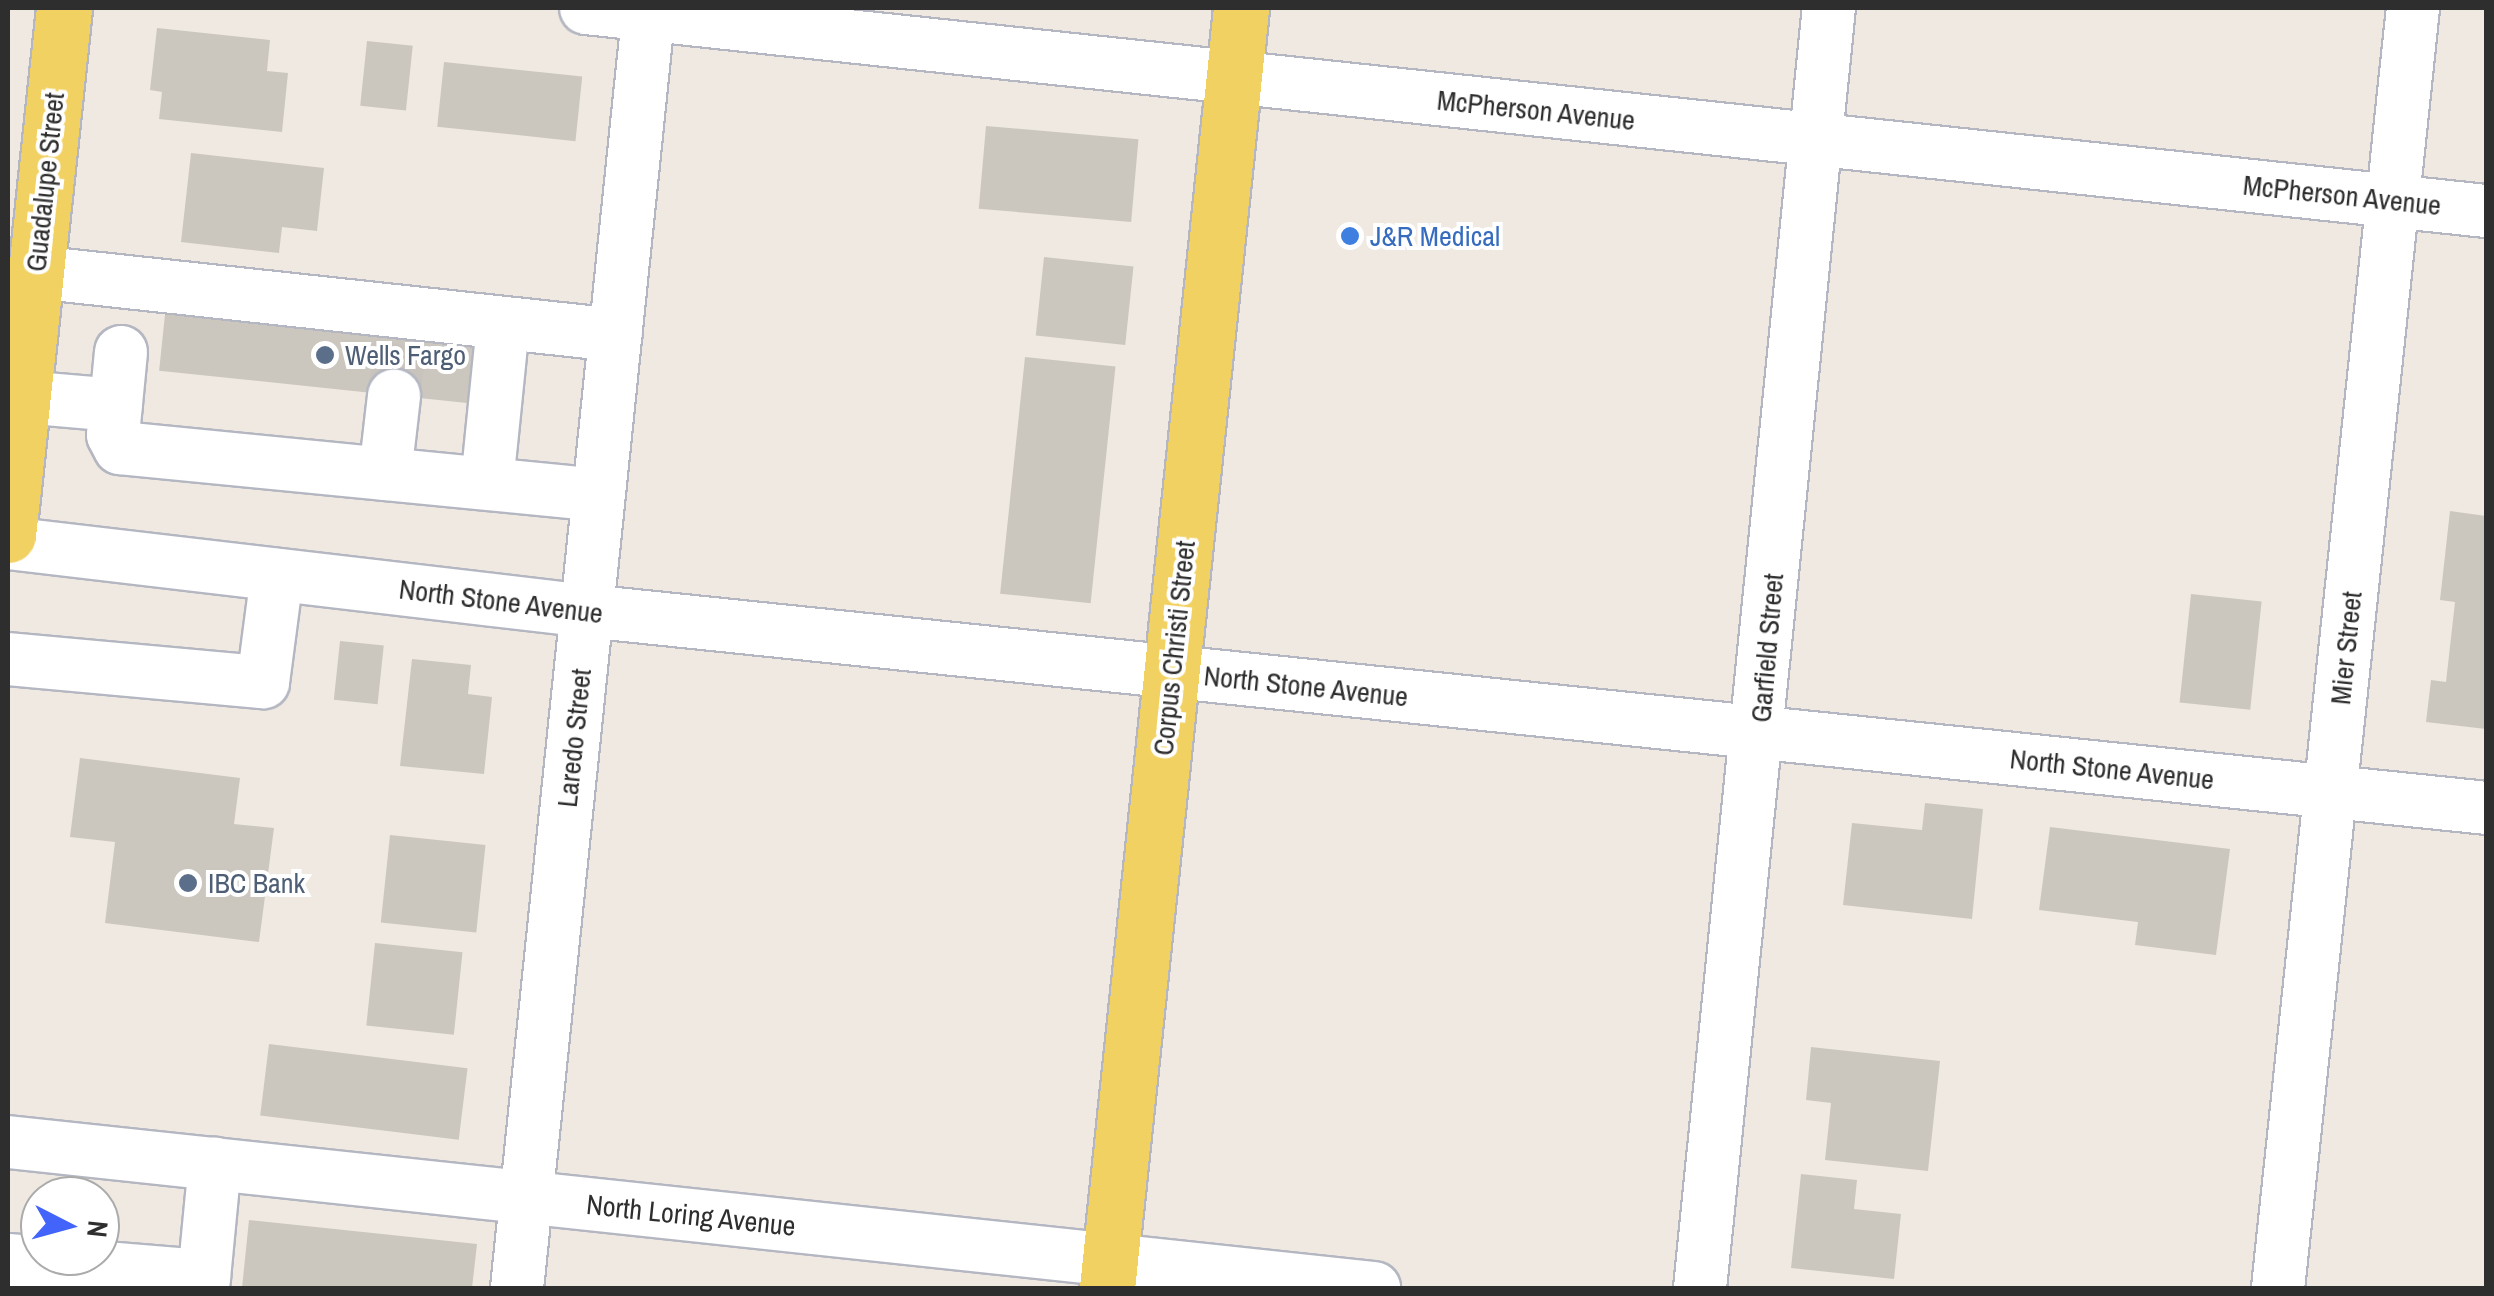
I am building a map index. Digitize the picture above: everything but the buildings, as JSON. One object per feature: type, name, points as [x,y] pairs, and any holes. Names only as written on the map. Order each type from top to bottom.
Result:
[{"type":"main road","name":"Guadalupe Street","points":[[8,539],[64,8]]},
{"type":"main road","name":"Corpus Christi Street","points":[[1108,1274],[1240,8]]},
{"type":"street","name":"McPherson Avenue","points":[[586,8],[649,11],[2486,211]]},
{"type":"street","name":"Garfield Street","points":[[1700,1288],[1829,8]]},
{"type":"street","name":"Mier Street","points":[[2278,1288],[2413,8]]},
{"type":"street","name":"Laredo Street","points":[[517,1288],[649,11]]},
{"type":"street","points":[[35,272],[404,322],[503,325],[616,335]]},
{"type":"street","points":[[487,484],[503,325]]},
{"type":"street","points":[[120,352],[113,435],[120,448],[599,495]]},
{"type":"street","points":[[386,474],[394,396]]},
{"type":"street","points":[[22,397],[116,406]]},
{"type":"street","name":"North Stone Avenue","points":[[8,539],[587,612],[2486,808]]},
{"type":"street","points":[[8,659],[263,682],[277,575]]},
{"type":"street","name":"North Loring Avenue","points":[[8,1142],[527,1197],[1108,1274],[1374,1288]]},
{"type":"street","points":[[8,1260],[204,1282],[214,1164]]},
{"type":"tunnel","points":[[394,396],[403,330]]},
{"type":"place","name":"J&R Medical","points":[[1350,236]]},
{"type":"place","name":"Wells Fargo","points":[[325,355]]},
{"type":"place","name":"IBC Bank","points":[[188,883]]}]
